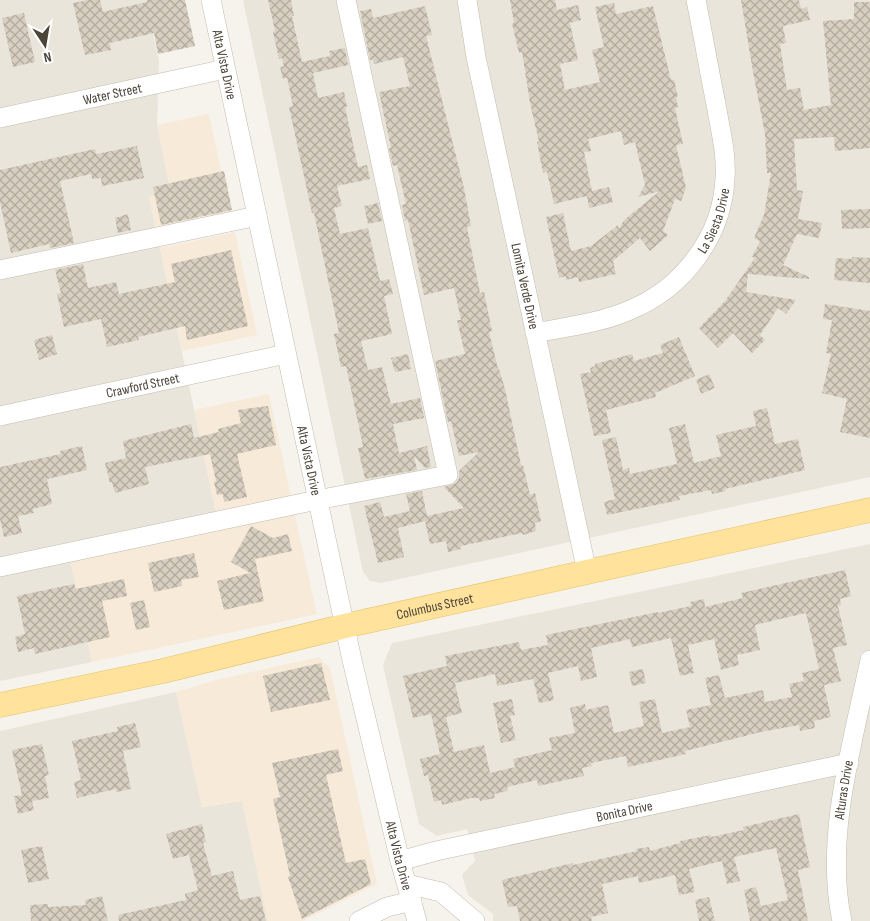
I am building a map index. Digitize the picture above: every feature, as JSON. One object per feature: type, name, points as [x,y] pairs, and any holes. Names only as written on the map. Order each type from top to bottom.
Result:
[{"type":"main road","name":"Columbus Street","points":[[0,705],[163,671],[345,626],[870,510]]},
{"type":"street","name":"Alta Vista Drive","points":[[210,0],[345,626],[400,861],[417,921]]},
{"type":"street","points":[[0,567],[448,474],[346,0]]},
{"type":"street","name":"Lomita Verde Drive","points":[[467,0],[476,57],[587,572]]},
{"type":"street","name":"La Siesta Drive","points":[[535,333],[630,311],[651,300],[677,280],[690,267],[705,246],[715,224],[722,201],[725,180],[725,153],[696,0]]},
{"type":"street","name":"Water Street","points":[[0,118],[225,70]]},
{"type":"street","points":[[0,270],[257,216]]},
{"type":"street","name":"Crawford Street","points":[[0,416],[286,354]]},
{"type":"street","name":"Alturas Drive","points":[[842,921],[837,884],[838,820],[870,660]]},
{"type":"street","name":"Bonita Drive","points":[[400,861],[436,851],[849,763]]},
{"type":"street","points":[[359,921],[387,907],[409,892],[441,892],[475,921]]},
{"type":"shaded area","points":[[0,0],[146,0],[159,62],[157,125],[171,192],[149,197],[216,513],[70,559],[92,662],[0,681]]},
{"type":"shaded area","points":[[243,0],[870,0],[870,477],[381,583],[370,581],[363,572]]},
{"type":"shaded area","points":[[209,114],[231,217],[157,233],[149,197],[171,192],[157,125]]},
{"type":"shaded area","points":[[235,232],[257,335],[182,351],[160,248]]},
{"type":"shaded area","points":[[269,394],[291,497],[216,513],[194,410]]},
{"type":"shaded area","points":[[294,511],[317,614],[92,662],[70,559]]},
{"type":"shaded area","points":[[870,544],[870,921],[493,921],[493,914],[468,895],[462,875],[475,861],[467,829],[437,836],[419,824],[383,665],[392,643]]},
{"type":"shaded area","points":[[319,657],[330,668],[377,884],[303,921],[268,921],[242,801],[202,807],[176,692],[216,680]]},
{"type":"shaded area","points":[[176,692],[202,807],[242,801],[268,921],[0,921],[0,731]]},
{"type":"building","points":[[100,0],[103,12],[147,2],[146,0],[185,0],[195,46],[158,54],[154,33],[110,43],[111,50],[85,55],[73,3]]},
{"type":"building","points":[[268,0],[291,0],[294,16],[292,16],[302,62],[330,56],[329,51],[345,48],[348,65],[313,73],[318,98],[344,92],[347,107],[345,107],[358,167],[367,165],[370,179],[337,186],[342,206],[334,208],[340,234],[368,228],[380,281],[389,279],[393,294],[384,296],[392,334],[361,341],[368,370],[382,367],[391,404],[420,398],[424,418],[393,424],[399,453],[427,446],[431,467],[425,468],[414,456],[417,470],[365,479],[358,448],[363,447],[359,427],[346,366],[341,367],[334,334],[339,333],[314,213],[312,213],[289,107],[293,106],[287,78],[283,79],[280,67],[284,66],[282,58],[279,59]]},
{"type":"building","points":[[510,0],[555,0],[557,10],[578,5],[581,20],[570,23],[578,60],[560,64],[565,90],[600,82],[592,50],[604,47],[595,7],[614,3],[616,14],[653,6],[671,80],[674,80],[678,96],[676,97],[678,107],[675,108],[683,144],[676,145],[686,188],[681,201],[675,199],[663,231],[668,235],[650,251],[640,238],[613,261],[616,274],[579,282],[578,277],[566,280],[566,276],[559,278],[546,217],[563,213],[571,251],[591,246],[618,225],[619,229],[624,220],[660,191],[638,197],[645,185],[635,142],[624,145],[621,131],[588,139],[591,151],[584,152],[592,191],[609,187],[613,202],[589,208],[587,196],[554,204],[547,172],[543,173],[522,52],[519,53],[512,24],[514,23]]},
{"type":"building","points":[[741,0],[799,0],[801,9],[807,7],[810,20],[783,26],[786,43],[780,44],[787,90],[800,88],[804,110],[831,105],[823,21],[854,19],[854,2],[870,2],[870,148],[835,151],[834,137],[794,139],[797,190],[803,191],[798,219],[822,223],[819,238],[797,234],[783,265],[809,277],[809,279],[748,274],[746,292],[796,300],[786,314],[778,308],[760,335],[765,340],[752,353],[733,333],[718,348],[699,328],[725,301],[755,258],[752,257],[760,241],[754,238],[764,215],[771,173],[767,173],[765,134]]},
{"type":"building","points":[[425,6],[432,35],[426,36],[464,188],[471,226],[467,227],[480,293],[484,292],[492,331],[489,332],[505,389],[521,465],[523,465],[530,495],[535,493],[541,521],[535,523],[536,531],[461,546],[461,549],[448,552],[446,541],[430,544],[425,521],[398,528],[404,557],[378,563],[364,506],[380,502],[384,517],[410,511],[406,494],[422,491],[427,516],[464,508],[444,487],[456,483],[459,478],[459,471],[479,452],[459,456],[451,421],[448,422],[435,361],[465,354],[457,320],[461,320],[454,288],[424,295],[408,220],[405,221],[402,205],[406,204],[397,165],[393,166],[389,148],[391,148],[379,92],[410,86],[403,57],[374,64],[373,60],[370,60],[360,11],[371,9],[373,18]]},
{"type":"building","points":[[24,13],[35,62],[13,67],[2,18]]},
{"type":"building","points":[[137,146],[144,178],[102,186],[101,178],[92,179],[91,174],[60,181],[74,243],[50,248],[49,244],[11,253],[0,202],[0,170],[95,149],[96,154]]},
{"type":"building","points":[[224,171],[232,210],[161,225],[153,187]]},
{"type":"building","points":[[378,203],[382,221],[368,224],[364,206]]},
{"type":"building","points":[[870,209],[870,228],[842,229],[841,210]]},
{"type":"building","points":[[128,214],[131,230],[118,233],[115,218]]},
{"type":"building","points":[[231,250],[248,326],[187,340],[185,326],[138,337],[139,340],[107,347],[101,319],[64,327],[57,294],[61,293],[55,270],[83,264],[88,288],[116,282],[119,294],[175,282],[171,264]]},
{"type":"building","points":[[852,257],[870,258],[870,283],[834,280],[836,258],[852,259]]},
{"type":"building","points":[[825,304],[870,311],[870,438],[840,432],[847,399],[822,393],[831,354],[826,353],[832,320],[823,319]]},
{"type":"building","points":[[52,335],[57,354],[39,360],[34,340]]},
{"type":"building","points":[[679,337],[695,376],[655,393],[656,397],[606,410],[611,433],[594,436],[580,374],[591,372],[590,368],[595,366],[595,364],[632,354],[634,361],[663,353],[660,345]]},
{"type":"building","points":[[408,354],[411,369],[395,372],[391,358]]},
{"type":"building","points":[[709,374],[715,388],[701,394],[696,380]]},
{"type":"building","points":[[268,406],[276,445],[237,454],[247,497],[224,502],[223,494],[217,495],[210,454],[145,467],[149,484],[115,493],[112,482],[110,483],[105,463],[126,458],[123,441],[191,424],[194,438],[219,432],[218,429],[241,423],[238,410]]},
{"type":"building","points":[[767,408],[775,444],[798,439],[805,470],[725,489],[726,491],[712,494],[711,490],[679,496],[680,500],[607,515],[604,502],[615,499],[602,440],[616,437],[623,470],[629,468],[630,474],[677,464],[669,428],[685,424],[694,463],[721,456],[716,435],[756,426],[753,411]]},
{"type":"building","points":[[82,446],[87,470],[47,479],[52,504],[33,509],[34,513],[18,516],[22,533],[4,537],[0,519],[0,467],[61,454],[60,451]]},
{"type":"building","points":[[251,526],[273,538],[288,534],[292,551],[255,559],[264,601],[224,610],[217,581],[250,573],[231,562]]},
{"type":"building","points":[[194,553],[199,577],[181,580],[182,586],[154,592],[148,563]]},
{"type":"building","points":[[845,570],[851,596],[840,599],[841,605],[838,606],[847,645],[833,648],[841,681],[824,685],[831,717],[814,721],[815,728],[800,731],[799,725],[761,732],[685,751],[686,754],[628,767],[626,756],[591,763],[592,766],[582,768],[584,776],[538,786],[537,780],[507,787],[508,791],[494,794],[495,798],[480,801],[479,798],[471,798],[442,805],[441,800],[434,802],[428,775],[424,776],[420,759],[440,754],[431,714],[413,718],[403,676],[447,666],[445,656],[519,642],[521,650],[548,645],[546,635],[691,606],[690,602],[704,599],[705,607],[743,598],[741,593]],"holes":[[[806,613],[819,669],[802,673],[804,681],[789,684],[792,697],[765,702],[763,690],[725,698],[719,675],[705,678],[711,705],[686,710],[690,727],[662,733],[655,699],[639,702],[644,726],[614,733],[608,705],[586,710],[585,704],[570,708],[575,733],[549,738],[552,750],[513,759],[515,767],[490,773],[484,745],[454,752],[446,717],[462,713],[455,683],[495,674],[497,686],[533,679],[539,703],[554,700],[548,673],[578,666],[581,681],[597,677],[591,648],[630,639],[632,647],[671,638],[680,676],[694,673],[688,645],[714,639],[721,670],[739,665],[737,655],[760,650],[755,625]]]},
{"type":"building","points":[[124,579],[127,596],[102,601],[110,637],[35,654],[34,648],[18,652],[15,637],[25,634],[17,596],[74,584],[76,589]]},
{"type":"building","points":[[144,600],[150,627],[136,630],[130,603]]},
{"type":"building","points":[[321,663],[330,700],[271,712],[263,676]]},
{"type":"building","points":[[643,669],[646,683],[632,686],[629,672]]},
{"type":"building","points":[[512,699],[515,715],[510,716],[516,740],[501,743],[493,703]]},
{"type":"building","points":[[135,723],[141,747],[123,751],[131,789],[116,792],[116,789],[77,798],[74,782],[81,780],[72,741],[118,731],[117,727]]},
{"type":"building","points":[[42,744],[49,775],[45,776],[49,798],[32,801],[34,810],[18,814],[14,796],[22,795],[12,750]]},
{"type":"building","points":[[338,749],[343,771],[326,775],[346,863],[365,859],[371,884],[302,919],[288,877],[290,876],[273,799],[280,797],[272,763]]},
{"type":"building","points":[[799,814],[810,867],[798,870],[808,921],[750,921],[744,890],[756,887],[761,906],[788,900],[776,848],[734,857],[740,881],[727,884],[722,861],[689,869],[695,892],[679,895],[675,875],[639,883],[638,876],[602,884],[608,913],[591,917],[592,921],[520,921],[517,906],[508,907],[502,880],[573,863],[573,865],[637,851],[636,849],[649,847],[650,851],[680,843],[680,841],[744,830],[743,827]]},
{"type":"building","points":[[202,824],[206,842],[203,843],[212,876],[233,871],[240,900],[260,896],[266,921],[119,921],[118,915],[186,900],[185,894],[198,890],[189,855],[173,859],[166,834]]},
{"type":"building","points":[[42,846],[49,879],[28,883],[21,850]]},
{"type":"building","points":[[102,896],[108,921],[31,921],[30,905],[48,904],[48,907],[86,905],[85,900]]},
{"type":"building","points":[[709,897],[715,921],[699,921],[695,900]]}]
